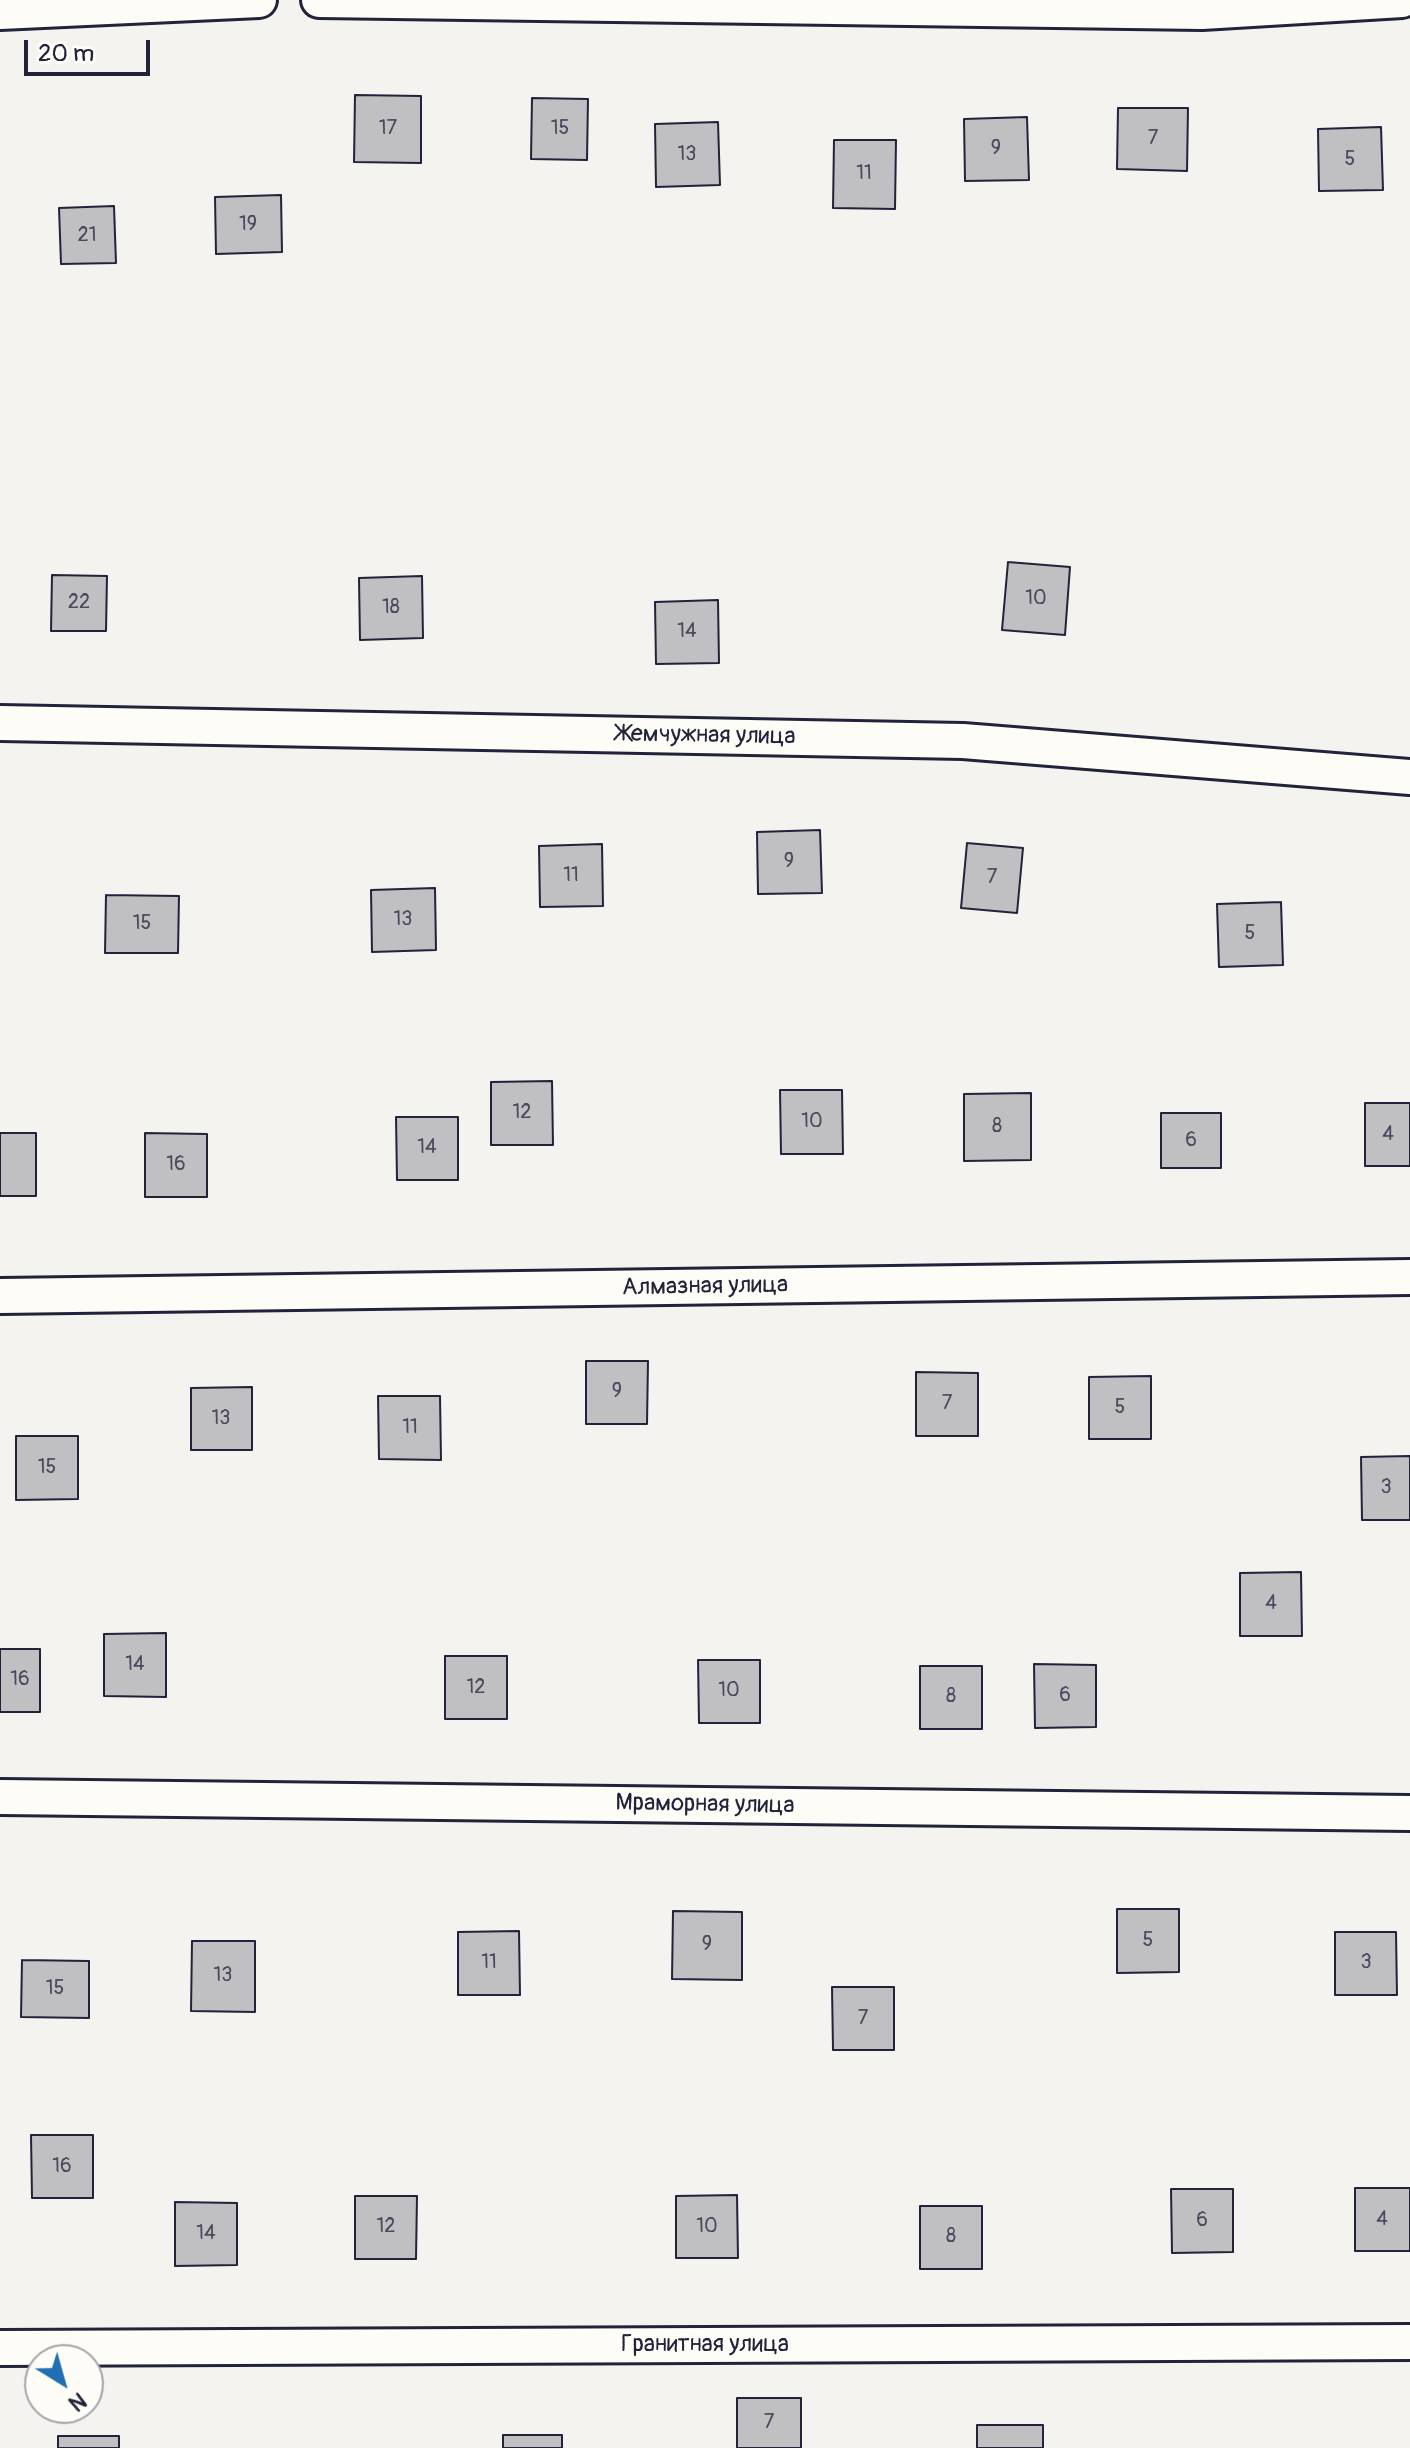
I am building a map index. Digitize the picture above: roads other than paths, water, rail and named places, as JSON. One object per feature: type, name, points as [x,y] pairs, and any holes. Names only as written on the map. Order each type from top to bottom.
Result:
[{"type":"street","points":[[0,12],[259,0]]},
{"type":"street","points":[[319,0],[1202,12],[1402,0]]},
{"type":"street","name":"Жемчужная улица","points":[[0,723],[963,741],[1410,777]]},
{"type":"street","name":"Алмазная улица","points":[[0,1296],[1410,1277]]},
{"type":"street","name":"Мраморная улица","points":[[0,1797],[1410,1813]]},
{"type":"street","name":"Гранитная улица","points":[[0,2348],[1410,2342]]}]
